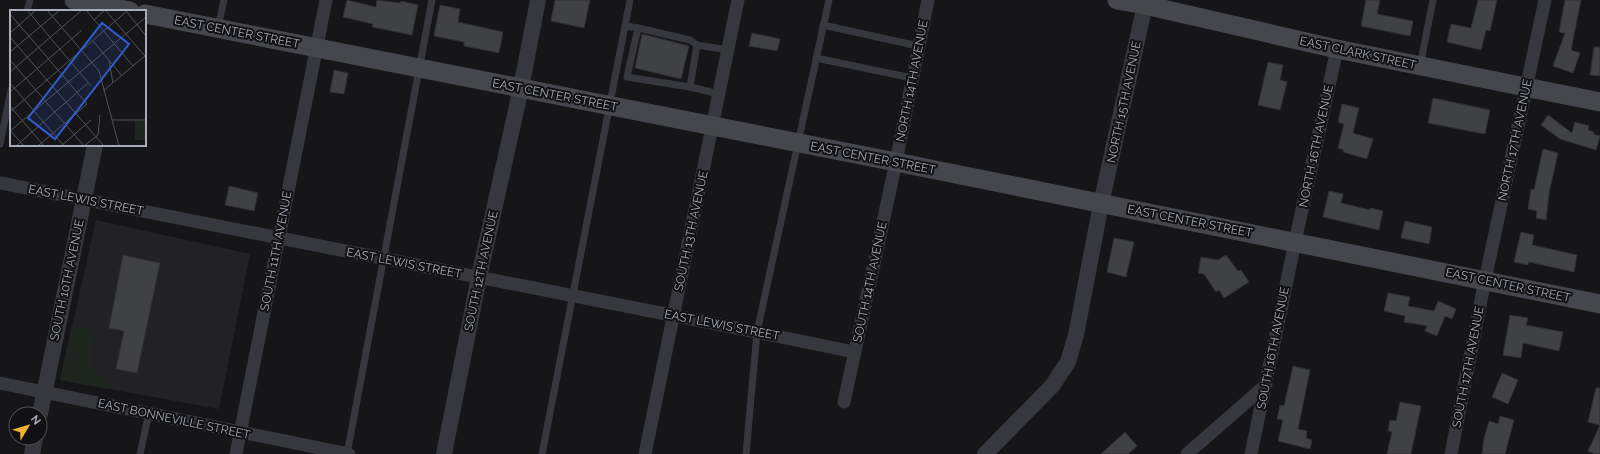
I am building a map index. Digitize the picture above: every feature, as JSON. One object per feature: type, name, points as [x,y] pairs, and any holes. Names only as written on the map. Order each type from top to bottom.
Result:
[{"type":"main road","points":[[74,0],[125,8]]},
{"type":"main road","name":"EAST CLARK STREET","points":[[1117,0],[1145,2],[1337,49],[1600,102]]},
{"type":"main road","name":"EAST CENTER STREET","points":[[146,14],[896,162],[1600,304]]},
{"type":"street","name":"SOUTH 11TH AVENUE","points":[[236,454],[326,0]]},
{"type":"street","name":"SOUTH 12TH AVENUE","points":[[444,454],[479,277],[521,88],[538,0]]},
{"type":"street","name":"SOUTH 13TH AVENUE","points":[[645,454],[738,0]]},
{"type":"street","name":"NORTH 14TH AVENUE","points":[[896,162],[928,0]]},
{"type":"street","name":"NORTH 17TH AVENUE","points":[[1485,280],[1545,0]]},
{"type":"street","name":"NORTH 15TH AVENUE","points":[[985,454],[1052,386],[1068,362],[1076,335],[1145,2]]},
{"type":"street","name":"NORTH 16TH AVENUE","points":[[1294,242],[1337,49]]},
{"type":"street","name":"SOUTH 10TH AVENUE","points":[[41,406],[95,146]]},
{"type":"street","name":"SOUTH 14TH AVENUE","points":[[844,402],[896,162]]},
{"type":"street","name":"EAST LEWIS STREET","points":[[0,183],[854,352]]},
{"type":"street","name":"SOUTH 16TH AVENUE","points":[[1251,454],[1294,242]]},
{"type":"street","name":"SOUTH 17TH AVENUE","points":[[1451,454],[1485,280]]},
{"type":"street","name":"EAST BONNEVILLE STREET","points":[[0,383],[348,454]]},
{"type":"street","points":[[1187,454],[1266,384]]},
{"type":"lane","points":[[27,10],[30,0]]},
{"type":"lane","points":[[218,28],[224,0]]},
{"type":"lane","points":[[348,454],[432,0]]},
{"type":"lane","points":[[542,454],[608,106],[630,0]]},
{"type":"lane","points":[[746,454],[757,332],[829,0]]},
{"type":"lane","points":[[1420,66],[1433,0]]},
{"type":"lane","points":[[823,25],[918,46]]},
{"type":"lane","points":[[625,26],[690,40],[697,45],[728,50]]},
{"type":"lane","points":[[638,28],[627,77],[690,87],[719,94]]},
{"type":"lane","points":[[690,87],[697,45]]},
{"type":"lane","points":[[816,58],[912,78]]},
{"type":"lane","points":[[0,144],[10,95]]},
{"type":"lane","points":[[140,454],[149,413]]},
{"type":"shaded area","points":[[96,220],[250,254],[219,409],[60,380]]},
{"type":"shaded area","points":[[72,325],[93,330],[92,373],[109,378],[107,389],[60,380]]},
{"type":"building","points":[[347,0],[376,7],[377,0],[400,3],[401,1],[418,5],[412,35],[372,27],[373,24],[343,17]]},
{"type":"building","points":[[555,0],[590,0],[584,28],[551,21]]},
{"type":"building","points":[[1366,0],[1380,0],[1377,14],[1413,21],[1410,36],[1361,26]]},
{"type":"building","points":[[1478,0],[1497,0],[1490,31],[1486,30],[1481,50],[1447,42],[1451,24],[1471,28]]},
{"type":"building","points":[[1565,0],[1581,0],[1571,50],[1580,53],[1573,73],[1553,66],[1565,33],[1559,32]]},
{"type":"building","points":[[440,5],[460,9],[458,22],[503,32],[499,53],[464,46],[464,42],[434,36]]},
{"type":"building","points":[[752,33],[780,39],[777,51],[749,46]]},
{"type":"building","points":[[642,34],[689,46],[681,79],[635,68]]},
{"type":"building","points":[[1594,47],[1600,47],[1600,76],[1590,75]]},
{"type":"building","points":[[1268,62],[1283,65],[1280,80],[1287,82],[1280,110],[1258,105]]},
{"type":"building","points":[[334,70],[348,73],[344,94],[330,92]]},
{"type":"building","points":[[1433,98],[1490,110],[1485,134],[1428,123]]},
{"type":"building","points":[[1342,104],[1359,108],[1353,133],[1373,139],[1367,159],[1343,152],[1344,150],[1338,148],[1344,124],[1338,122]]},
{"type":"building","points":[[1548,115],[1572,133],[1575,122],[1589,126],[1588,130],[1594,132],[1593,134],[1600,136],[1596,150],[1560,139],[1541,125]]},
{"type":"building","points":[[1543,149],[1558,153],[1549,193],[1546,220],[1536,218],[1537,211],[1528,209],[1531,189],[1534,190]]},
{"type":"building","points":[[229,186],[258,193],[254,211],[225,205]]},
{"type":"building","points":[[1329,191],[1343,194],[1341,203],[1370,210],[1370,208],[1383,211],[1379,230],[1323,217]]},
{"type":"building","points":[[1405,221],[1432,227],[1429,244],[1401,238]]},
{"type":"building","points":[[1521,232],[1534,235],[1532,245],[1577,255],[1574,272],[1529,262],[1528,265],[1514,262]]},
{"type":"building","points":[[1114,238],[1134,242],[1126,277],[1107,272]]},
{"type":"building","points":[[123,255],[160,263],[137,373],[116,369],[124,331],[109,328]]},
{"type":"building","points":[[1226,255],[1238,271],[1241,270],[1249,282],[1224,298],[1219,290],[1216,292],[1204,274],[1198,273],[1201,257],[1218,260]]},
{"type":"building","points":[[1388,293],[1410,297],[1408,306],[1434,311],[1438,301],[1456,309],[1452,319],[1445,316],[1437,336],[1425,331],[1427,326],[1404,322],[1405,316],[1384,311]]},
{"type":"building","points":[[1510,315],[1528,318],[1526,325],[1563,332],[1559,351],[1523,343],[1521,358],[1503,355]]},
{"type":"building","points":[[1293,366],[1310,370],[1298,429],[1307,431],[1306,438],[1312,440],[1310,449],[1278,441],[1283,420],[1277,419],[1280,405],[1284,406]]},
{"type":"building","points":[[1502,373],[1518,380],[1508,404],[1492,397]]},
{"type":"building","points":[[1596,388],[1600,388],[1600,425],[1588,422]]},
{"type":"building","points":[[1400,402],[1421,406],[1411,454],[1387,454],[1392,432],[1388,431],[1390,420],[1396,421]]},
{"type":"building","points":[[1500,416],[1514,420],[1505,454],[1482,454],[1484,438],[1489,421],[1498,424]]},
{"type":"building","points":[[1600,425],[1600,454],[1595,454],[1588,451]]},
{"type":"building","points":[[1125,432],[1137,446],[1128,454],[1101,454]]}]
